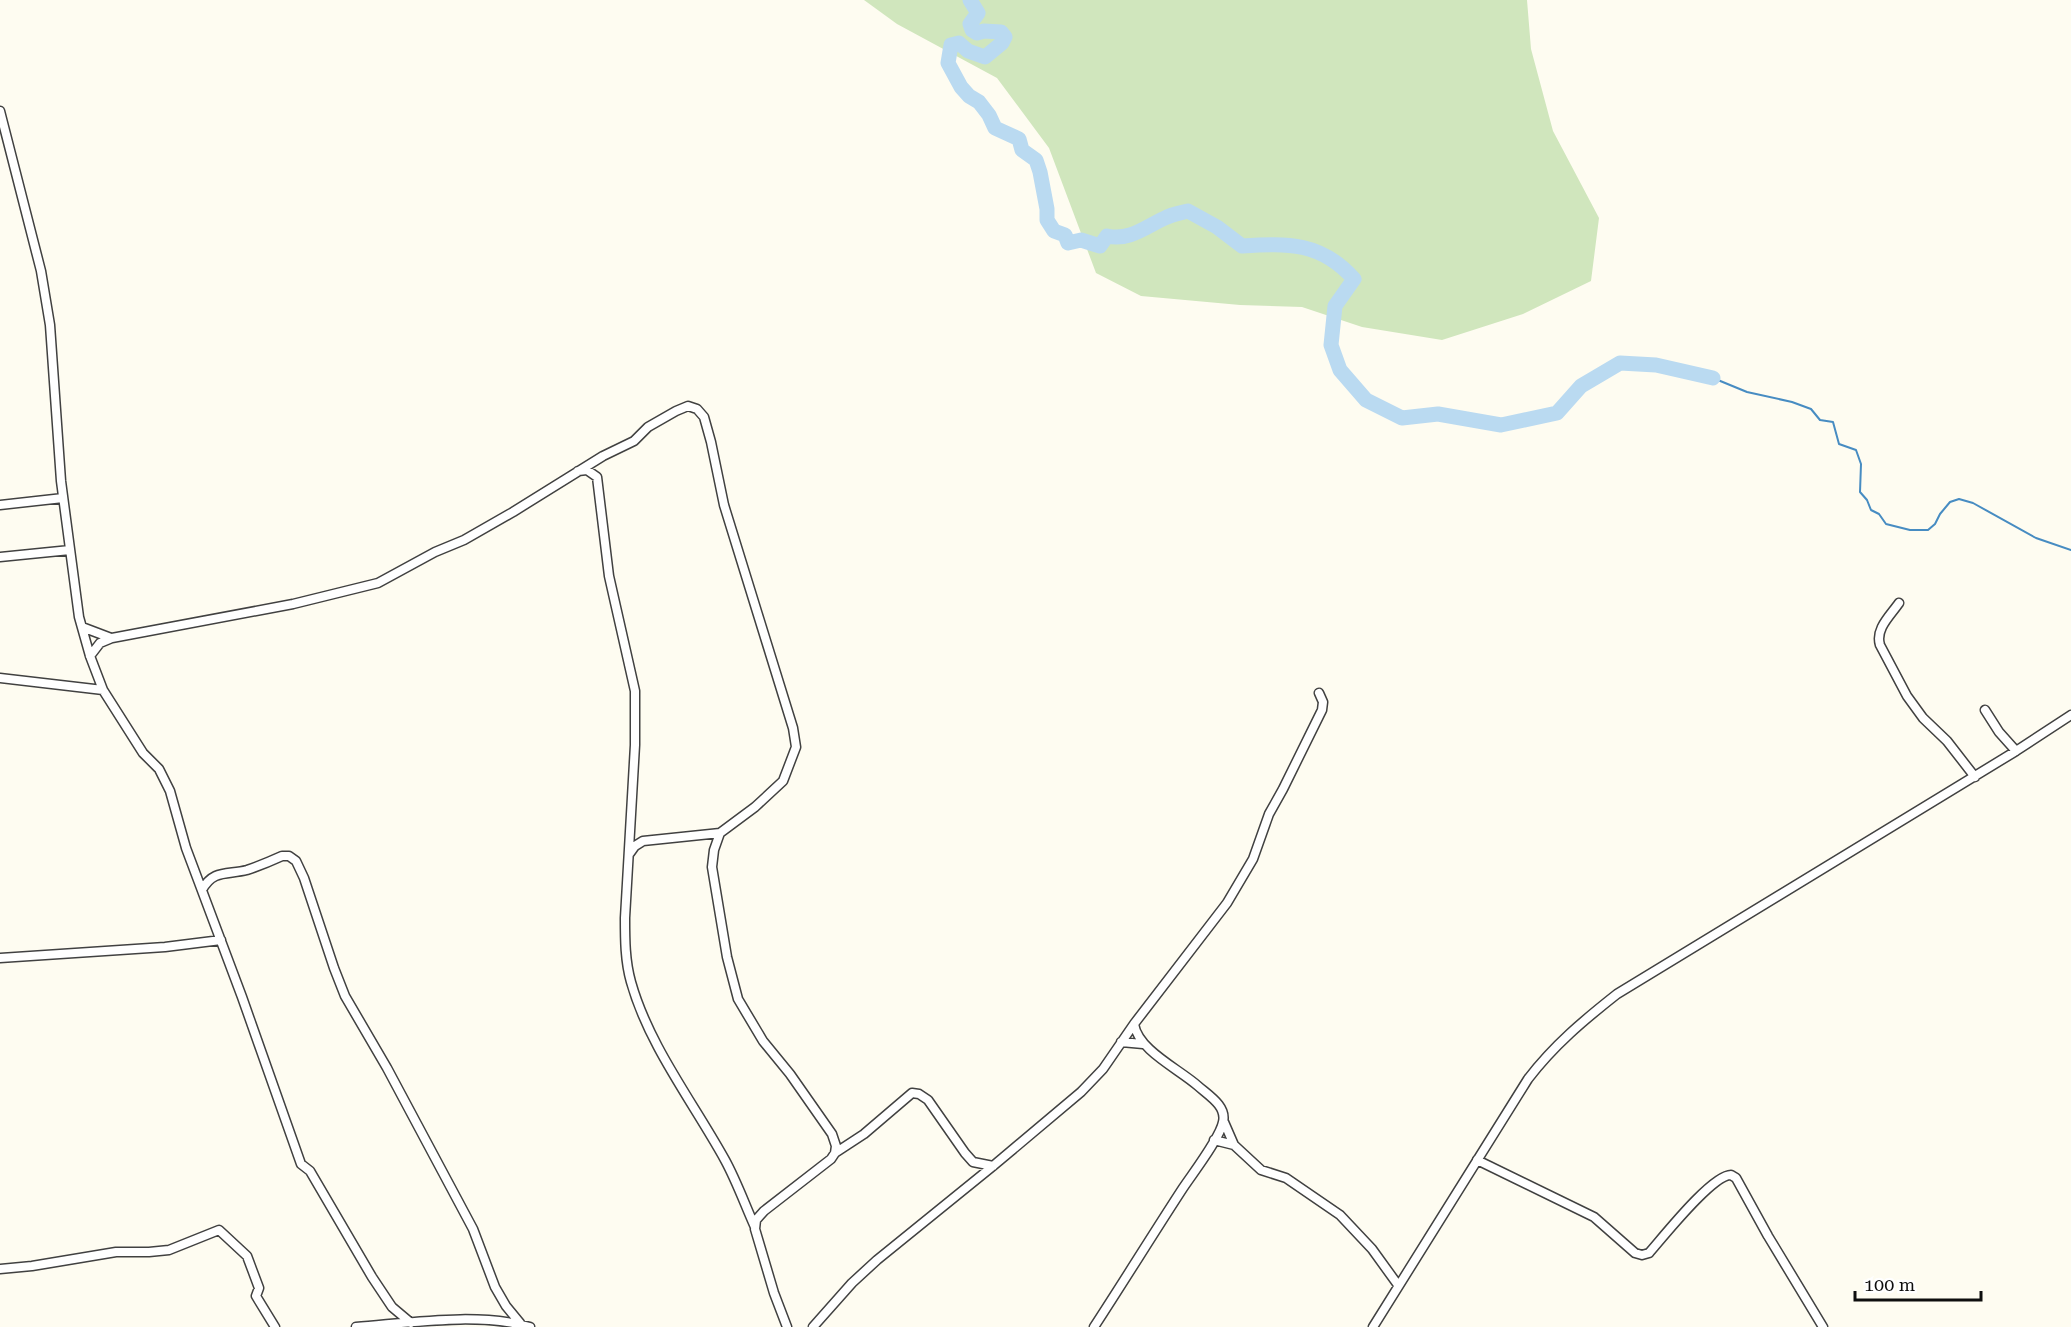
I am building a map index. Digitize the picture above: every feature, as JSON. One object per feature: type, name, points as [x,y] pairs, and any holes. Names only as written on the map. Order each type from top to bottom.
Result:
[{"type":"street","points":[[0,111],[41,271],[50,325],[63,498],[82,627],[90,656],[103,690],[143,753],[159,769],[170,791],[186,848],[301,1164],[310,1171],[392,1307],[411,1323]]},
{"type":"street","points":[[90,656],[100,643],[111,638],[293,604],[378,583],[435,552],[464,540],[617,448],[634,441],[648,427],[676,411],[688,406],[697,409],[704,417],[724,505],[793,728],[796,747],[783,781],[755,807],[720,833],[643,840],[629,854]]},
{"type":"street","points":[[578,471],[587,470],[597,477],[609,576],[635,691],[635,745],[631,786],[625,945],[630,981],[645,1020],[663,1055],[726,1161],[741,1192],[787,1327]]},
{"type":"street","points":[[0,505],[63,498]]},
{"type":"street","points":[[0,557],[70,550]]},
{"type":"street","points":[[1899,603],[1880,630],[1877,637],[1880,645],[1907,696],[1923,718],[1938,735],[1947,741],[1975,777]]},
{"type":"street","points":[[82,627],[111,638]]},
{"type":"street","points":[[0,678],[103,690]]},
{"type":"street","points":[[813,1327],[852,1283],[1081,1092],[1103,1069],[1134,1024],[1227,903],[1253,859],[1269,814],[1322,710],[1323,702],[1319,693]]},
{"type":"street","points":[[1985,710],[1999,732],[2016,751]]},
{"type":"street","points":[[1373,1327],[1528,1079],[1547,1054],[1586,1018],[1617,994],[1975,777],[2071,716]]},
{"type":"street","points":[[720,833],[714,850],[712,867],[727,957],[738,999],[763,1041],[790,1074],[832,1134],[836,1146],[835,1153]]},
{"type":"street","points":[[202,890],[211,878],[224,873],[244,871],[282,856],[289,856],[296,861],[345,996],[387,1068],[473,1229],[495,1287],[506,1306],[520,1323]]},
{"type":"street","points":[[0,958],[165,947],[221,940]]},
{"type":"street","points":[[1134,1024],[1135,1032],[1143,1044],[1218,1103],[1234,1145],[1261,1170],[1286,1178],[1340,1215],[1372,1249],[1398,1284]]},
{"type":"street","points":[[1121,1042],[1143,1044]]},
{"type":"street","points":[[755,1228],[756,1220],[764,1210],[912,1093],[919,1094],[928,1100],[964,1153],[973,1162],[993,1166]]},
{"type":"street","points":[[1094,1327],[1224,1122]]},
{"type":"street","points":[[832,1134],[849,1145]]},
{"type":"street","points":[[1214,1140],[1234,1145]]},
{"type":"street","points":[[1477,1160],[1594,1217],[1629,1249],[1642,1255],[1649,1253],[1716,1181],[1723,1176],[1731,1175],[1736,1178],[1823,1327]]},
{"type":"street","points":[[973,1162],[976,1179]]},
{"type":"street","points":[[0,1269],[116,1252],[169,1250],[219,1230],[247,1256],[259,1288],[256,1296],[275,1327]]},
{"type":"street","points":[[356,1327],[460,1320],[520,1323],[530,1327]]},
{"type":"green space","points":[[864,0],[1527,0],[1531,49],[1553,131],[1599,218],[1591,281],[1523,314],[1442,340],[1362,327],[1302,307],[1240,305],[1141,296],[1096,273],[1049,148],[997,78],[897,24]]},
{"type":"waterway","points":[[970,0],[978,13],[970,24],[972,30],[977,33],[1001,32],[1005,37],[1002,43],[985,57],[968,51],[959,43],[951,45],[948,63],[961,87],[979,102],[995,128],[1019,139],[1022,150],[1036,160],[1047,209],[1047,220],[1054,231],[1065,235],[1068,243],[1081,240],[1100,246],[1107,236],[1130,235],[1168,217],[1188,211],[1217,227],[1242,246],[1289,245],[1329,258],[1354,279],[1335,306],[1331,345],[1340,370],[1366,400],[1402,418],[1438,414],[1501,425],[1557,413],[1581,386],[1620,363],[1656,365],[1713,378]]},
{"type":"waterway","points":[[1713,378],[1747,392],[1792,402],[1811,409],[1820,420],[1833,422],[1839,444],[1856,450],[1861,464],[1860,492],[1867,500],[1871,510],[1879,514],[1886,524],[1910,530],[1928,530],[1950,502],[1959,499],[1973,503],[2036,538],[2071,550]]}]
